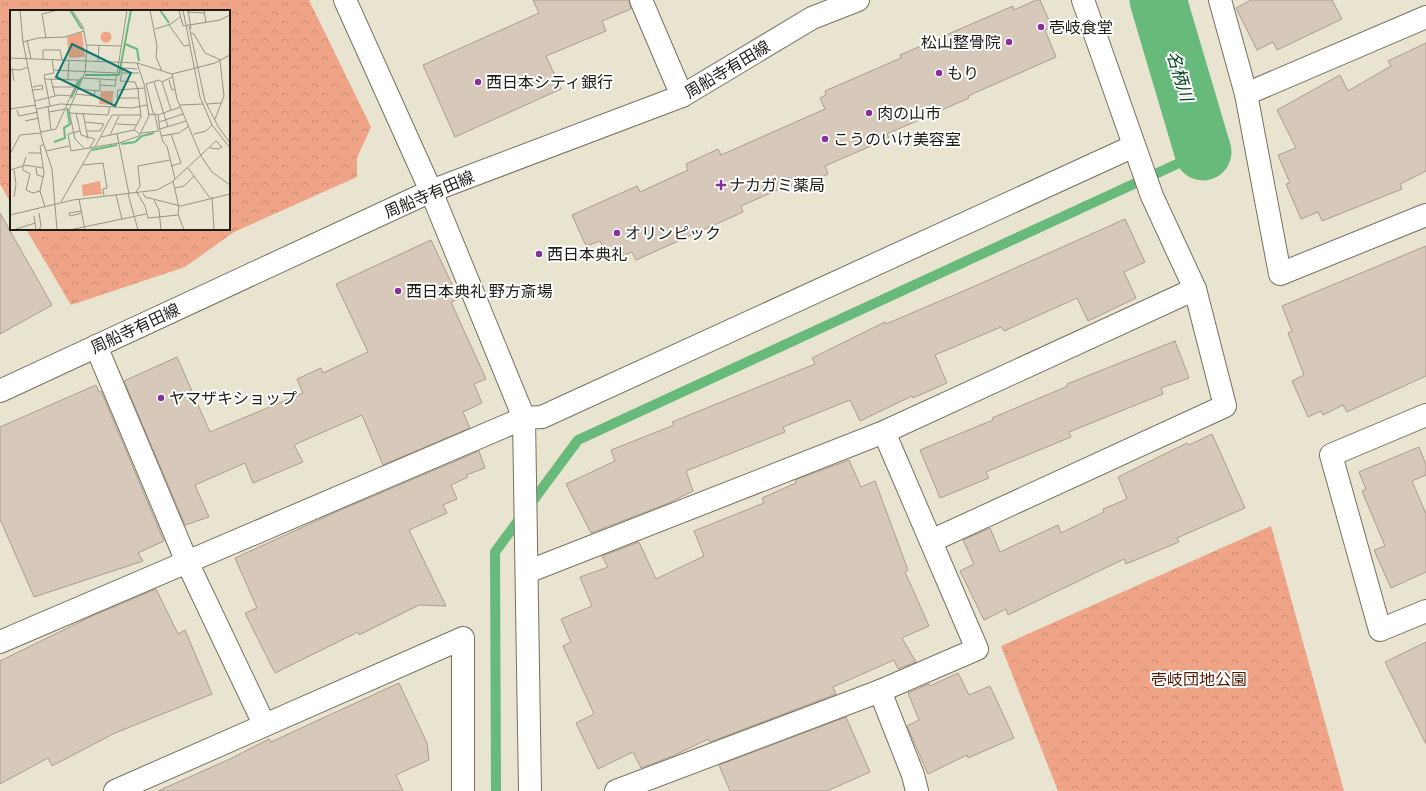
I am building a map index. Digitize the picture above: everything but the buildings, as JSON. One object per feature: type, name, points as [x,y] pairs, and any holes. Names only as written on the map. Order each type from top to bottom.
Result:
[{"type":"street","points":[[345,0],[431,191],[524,418],[530,791]]},
{"type":"street","points":[[641,0],[682,96]]},
{"type":"street","name":"周船寺有田線","points":[[0,391],[431,191],[682,96],[812,18],[858,0]]},
{"type":"street","points":[[931,541],[1225,406],[1195,289],[1152,196],[1083,0]]},
{"type":"street","points":[[1220,0],[1246,94],[1280,274],[1426,215]]},
{"type":"street","points":[[1246,94],[1426,17]]},
{"type":"street","points":[[0,642],[524,418],[542,417],[1134,146]]},
{"type":"street","points":[[527,572],[884,432],[1195,289]]},
{"type":"street","points":[[96,346],[187,562],[264,724]]},
{"type":"street","points":[[1426,415],[1331,455],[1380,630],[1426,611]]},
{"type":"street","points":[[616,791],[880,690],[977,649],[884,432]]},
{"type":"street","points":[[114,791],[463,638],[463,791]]},
{"type":"street","points":[[880,690],[913,775],[917,791]]},
{"type":"green space","points":[[0,0],[309,0],[371,127],[357,158],[357,177],[234,232],[185,267],[71,305],[27,230],[230,230],[230,10],[10,10],[10,201],[0,184]]},
{"type":"green space","name":"壱岐団地公園","points":[[1271,526],[1344,791],[1058,791],[1001,646]]},
{"type":"waterway","name":"名柄川","points":[[1158,0],[1203,152]]},
{"type":"waterway","points":[[496,791],[495,552],[578,440],[1203,152]]},
{"type":"place","name":"壱岐食堂","points":[[1041,27]]},
{"type":"place","name":"松山整骨院","points":[[1009,42]]},
{"type":"place","name":"もり","points":[[939,73]]},
{"type":"place","name":"西日本シティ銀行","points":[[478,82]]},
{"type":"place","name":"肉の山市","points":[[869,113]]},
{"type":"place","name":"こうのいけ美容室","points":[[825,139]]},
{"type":"place","name":"ナカガミ薬局","points":[[721,185]]},
{"type":"place","name":"オリンピック","points":[[617,233]]},
{"type":"place","name":"西日本典礼","points":[[539,254]]},
{"type":"place","name":"西日本典礼 野方斎場","points":[[398,291]]},
{"type":"place","name":"ヤマザキショップ","points":[[161,398]]}]
